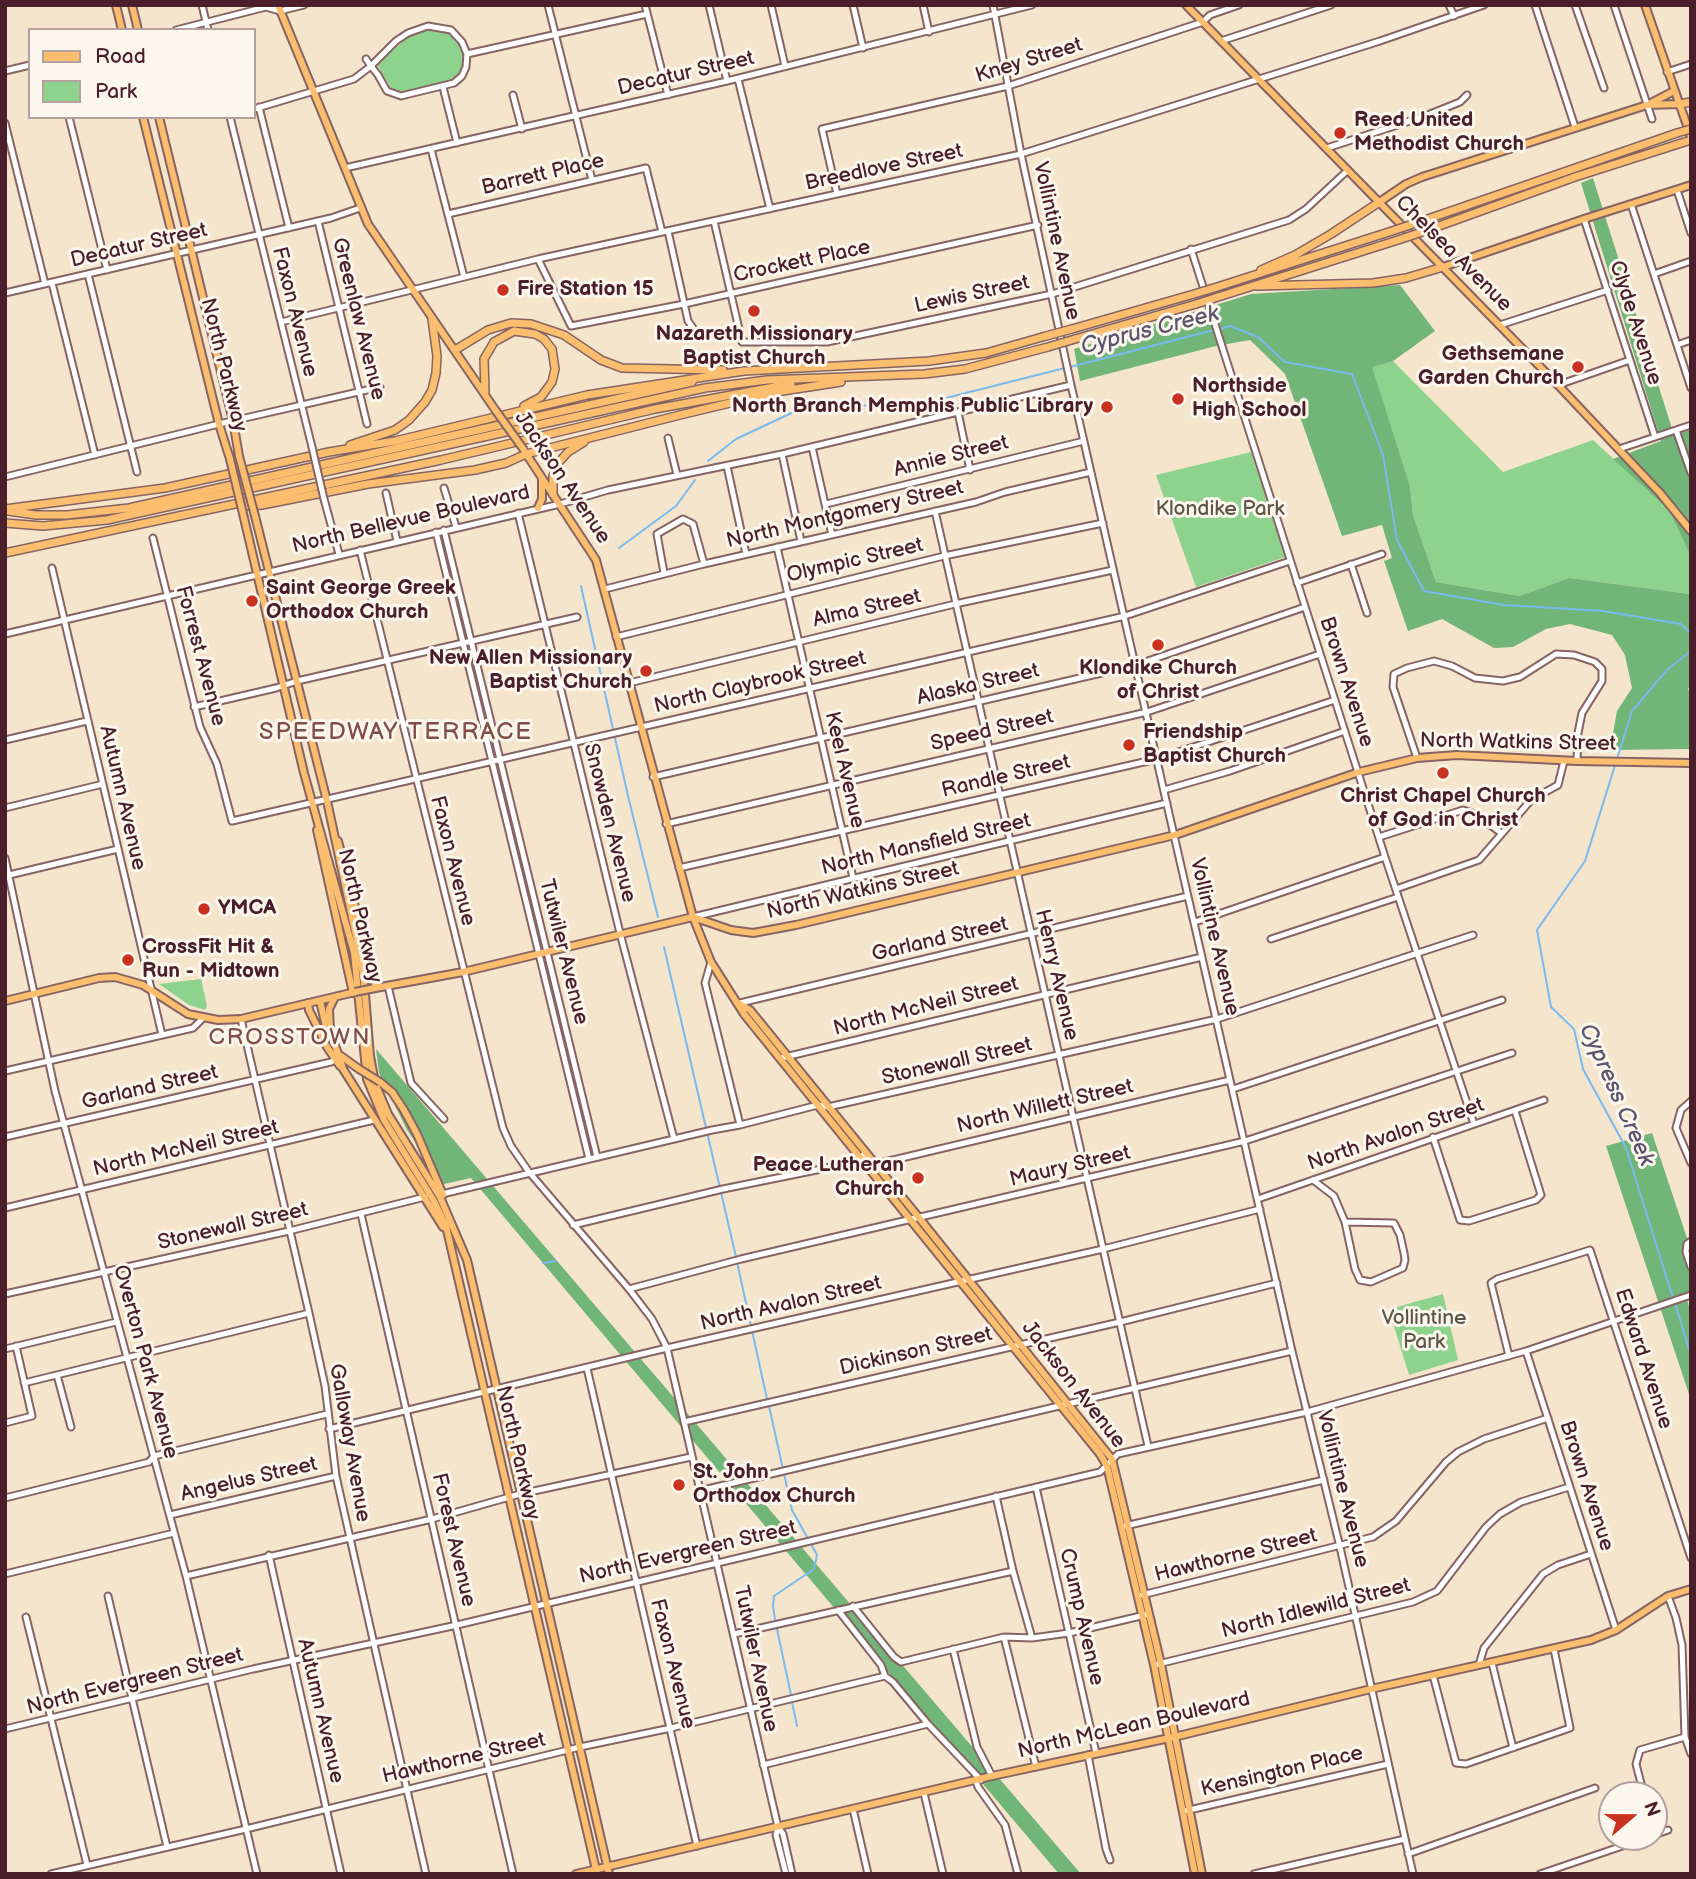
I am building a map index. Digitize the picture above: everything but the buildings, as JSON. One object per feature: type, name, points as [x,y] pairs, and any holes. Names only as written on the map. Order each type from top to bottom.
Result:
[{"type":"highway","points":[[1679,104],[1691,102]]},
{"type":"highway","points":[[5,510],[165,488],[395,440],[587,395],[733,372],[929,361],[986,353],[1227,284],[1691,129]]},
{"type":"highway","points":[[5,553],[442,460],[655,409],[775,386],[965,369],[1257,286],[1428,230],[1691,138]]},
{"type":"highway","points":[[1227,284],[1295,254],[1378,203]]},
{"type":"highway","points":[[1257,286],[1373,283],[1406,278],[1443,267]]},
{"type":"highway","points":[[329,452],[395,430],[409,420],[425,402],[432,390],[436,373],[437,356],[432,319]]},
{"type":"highway","points":[[456,350],[488,330],[521,323],[564,335],[601,360],[622,368],[744,371]]},
{"type":"highway","points":[[485,392],[484,359],[494,342],[514,331],[535,334],[544,339],[552,349],[555,359],[552,382],[541,397],[515,410]]},
{"type":"highway","points":[[5,510],[60,515],[129,508],[733,372]]},
{"type":"highway","points":[[226,506],[262,505],[368,484],[475,470],[506,463],[525,452],[776,393],[873,377]]},
{"type":"highway","points":[[5,523],[27,526],[67,525],[119,518],[705,388],[767,380],[858,378]]},
{"type":"highway","points":[[553,494],[553,476],[559,462],[580,443],[607,433]]},
{"type":"main road","points":[[116,5],[122,28]]},
{"type":"main road","points":[[132,5],[138,28]]},
{"type":"main road","name":"Chelsea Avenue","points":[[1186,5],[1558,385],[1660,493],[1691,531]]},
{"type":"main road","points":[[1645,5],[1691,138]]},
{"type":"main road","name":"Jackson Avenue","points":[[279,8],[369,226],[561,503],[596,560],[692,917],[711,962],[740,1003],[744,1014],[828,1107],[863,1155]]},
{"type":"main road","points":[[1378,203],[1406,184],[1422,177],[1647,105],[1674,91]]},
{"type":"main road","points":[[1647,105],[1679,104]]},
{"type":"main road","name":"North Parkway","points":[[144,119],[219,424],[230,458],[256,576],[313,804],[357,968],[363,1060],[370,1089],[384,1120],[439,1209],[449,1237],[597,1871]]},
{"type":"main road","name":"North Parkway","points":[[159,119],[233,421],[239,456],[327,801],[362,965],[375,1083],[388,1114],[440,1197],[467,1260],[609,1874]]},
{"type":"main road","points":[[1443,267],[1691,185]]},
{"type":"main road","points":[[538,508],[542,499],[542,477]]},
{"type":"main road","name":"North Watkins Street","points":[[692,917],[731,930],[753,933],[796,925],[1175,835],[1359,772],[1417,758],[1457,755],[1564,761],[1691,762]]},
{"type":"main road","points":[[327,801],[373,988]]},
{"type":"main road","points":[[313,804],[319,842],[354,993]]},
{"type":"main road","points":[[5,1001],[99,978],[115,977],[134,981],[178,1008],[203,1018],[241,1018],[373,988],[463,972],[692,917]]},
{"type":"main road","points":[[345,995],[348,968]]},
{"type":"main road","points":[[335,997],[328,1018],[336,1051]]},
{"type":"main road","points":[[320,1001],[328,1035],[343,1069],[449,1237]]},
{"type":"main road","points":[[308,1003],[309,1010],[339,1059],[380,1082],[392,1092],[404,1110],[417,1134],[456,1230]]},
{"type":"main road","name":"Jackson Avenue","points":[[784,1057],[818,1105],[920,1219],[964,1281],[1015,1345],[1112,1459],[1158,1665],[1186,1811],[1202,1874]]},
{"type":"main road","name":"Jackson Avenue","points":[[872,1165],[910,1221],[964,1281]]},
{"type":"main road","name":"Jackson Avenue","points":[[1064,1405],[1107,1466],[1126,1526]]},
{"type":"main road","name":"North McLean Boulevard","points":[[576,1874],[1591,1640],[1616,1630],[1668,1596],[1691,1589]]},
{"type":"main road","name":"Jackson Avenue","points":[[1186,1811],[1195,1874]]},
{"type":"street","points":[[202,5],[208,28]]},
{"type":"street","points":[[184,28],[267,8],[304,5]]},
{"type":"street","points":[[548,5],[592,180]]},
{"type":"street","points":[[645,5],[668,95]]},
{"type":"street","points":[[709,5],[727,81]]},
{"type":"street","points":[[771,5],[785,66]]},
{"type":"street","points":[[853,5],[863,48]]},
{"type":"street","points":[[923,5],[929,32]]},
{"type":"street","name":"Vollintine Avenue","points":[[993,5],[1007,86],[1071,385],[1413,1874]]},
{"type":"street","name":"Decatur Street","points":[[345,168],[738,79],[1032,5]]},
{"type":"street","name":"Kney Street","points":[[838,194],[822,129],[1007,86],[1203,22],[1210,15],[1239,5]]},
{"type":"street","points":[[1221,41],[1331,5]]},
{"type":"street","points":[[1450,5],[1454,16]]},
{"type":"street","name":"Breedlove Street","points":[[281,323],[538,259],[1021,154],[1484,5]]},
{"type":"street","points":[[1535,5],[1575,127]]},
{"type":"street","points":[[1575,5],[1604,88]]},
{"type":"street","points":[[1614,5],[1652,119]]},
{"type":"street","points":[[467,54],[647,14]]},
{"type":"street","points":[[289,228],[256,108],[354,79],[370,66],[396,41],[408,33],[428,26],[452,30],[462,42],[467,54],[466,67],[454,83],[401,96],[387,92],[370,66],[366,58]]},
{"type":"street","points":[[1667,72],[1691,64]]},
{"type":"street","points":[[5,71],[28,65]]},
{"type":"street","points":[[738,79],[770,209]]},
{"type":"street","points":[[443,87],[457,143]]},
{"type":"street","points":[[513,95],[522,129]]},
{"type":"street","points":[[1327,148],[1425,116],[1460,102],[1466,95]]},
{"type":"street","points":[[69,119],[107,270]]},
{"type":"street","name":"Faxon Avenue","points":[[230,119],[340,554]]},
{"type":"street","points":[[5,123],[94,455]]},
{"type":"street","points":[[430,149],[464,278]]},
{"type":"street","name":"Barrett Place","points":[[448,214],[646,168],[665,232]]},
{"type":"street","name":"Lewis Street","points":[[729,294],[742,342],[827,342],[1052,294],[1289,220],[1306,209],[1348,170]]},
{"type":"street","points":[[1677,190],[1691,233]]},
{"type":"street","points":[[1631,204],[1691,388]]},
{"type":"street","name":"Decatur Street","points":[[5,293],[289,228],[360,208]]},
{"type":"street","name":"Clyde Avenue","points":[[1584,219],[1655,437]]},
{"type":"street","name":"Greenlaw Avenue","points":[[318,221],[367,425]]},
{"type":"street","points":[[714,221],[729,294]]},
{"type":"street","name":"Crockett Place","points":[[538,259],[571,326],[684,304],[1038,225]]},
{"type":"street","points":[[665,232],[688,321],[698,335]]},
{"type":"street","name":"Brown Avenue","points":[[1192,249],[1385,857],[1474,1124]]},
{"type":"street","points":[[1654,274],[1691,261]]},
{"type":"street","points":[[88,274],[137,472]]},
{"type":"street","points":[[1500,325],[1608,290]]},
{"type":"street","points":[[1677,345],[1691,340]]},
{"type":"street","points":[[1558,385],[1630,360]]},
{"type":"street","name":"North Bellevue Boulevard","points":[[5,634],[608,490],[782,454],[1071,385]]},
{"type":"street","points":[[5,477],[380,387]]},
{"type":"street","points":[[958,412],[970,470]]},
{"type":"street","points":[[1619,449],[1691,425]]},
{"type":"street","points":[[1676,430],[1691,473]]},
{"type":"street","points":[[668,438],[677,475]]},
{"type":"street","name":"Annie Street","points":[[826,504],[1084,441]]},
{"type":"street","points":[[812,447],[832,536]]},
{"type":"street","points":[[782,454],[801,541]]},
{"type":"street","points":[[727,466],[746,554]]},
{"type":"street","name":"North Montgomery Street","points":[[605,589],[1091,472]]},
{"type":"street","points":[[444,488],[456,527]]},
{"type":"street","points":[[386,493],[397,541]]},
{"type":"street","name":"Henry Avenue","points":[[934,511],[1148,1446]]},
{"type":"street","name":"Snowden Avenue","points":[[518,513],[620,933],[674,1139]]},
{"type":"street","points":[[664,573],[657,534],[683,519],[693,524],[704,564]]},
{"type":"street","name":"Olympic Street","points":[[617,636],[944,556],[1103,523]]},
{"type":"street","name":"Tutwiler Avenue","points":[[444,530],[522,851],[543,952]]},
{"type":"street","name":"Tutwiler Avenue","points":[[436,532],[515,853],[570,1061],[576,1069],[597,1157]]},
{"type":"street","name":"Forrest Avenue","points":[[153,538],[194,708],[217,764],[232,821]]},
{"type":"street","name":"Keel Avenue","points":[[777,547],[853,878]]},
{"type":"street","name":"Faxon Avenue","points":[[360,550],[503,1128],[511,1146],[529,1172]]},
{"type":"street","points":[[1297,583],[1382,554]]},
{"type":"street","name":"North Claybrook Street","points":[[232,821],[1125,616],[1290,561]]},
{"type":"street","points":[[1351,564],[1367,613]]},
{"type":"street","name":"Autumn Avenue","points":[[52,568],[162,1035]]},
{"type":"street","name":"Alma Street","points":[[629,683],[955,604],[1113,570]]},
{"type":"street","name":"Alaska Street","points":[[653,777],[1136,665],[1305,607]]},
{"type":"street","points":[[194,708],[297,681],[577,617]]},
{"type":"street","name":"Speed Street","points":[[666,824],[1147,712],[1320,654]]},
{"type":"street","points":[[1417,758],[1393,687],[1394,674],[1434,661],[1452,666],[1475,678],[1503,681],[1520,677],[1556,654],[1574,655],[1595,662],[1601,669],[1602,681],[1582,713],[1577,761]]},
{"type":"street","name":"Randle Street","points":[[679,868],[999,793],[1157,760],[1335,700]]},
{"type":"street","points":[[5,740],[87,721]]},
{"type":"street","points":[[1164,790],[1230,771],[1345,731]]},
{"type":"street","points":[[1396,889],[1479,860],[1500,832],[1531,800],[1558,785],[1564,761]]},
{"type":"street","points":[[5,808],[103,785]]},
{"type":"street","name":"North Mansfield Street","points":[[692,917],[1167,803]]},
{"type":"street","points":[[1379,837],[1463,810],[1475,814],[1500,832]]},
{"type":"street","points":[[7,876],[118,849]]},
{"type":"street","points":[[515,853],[522,851]]},
{"type":"street","points":[[1195,922],[1385,857]]},
{"type":"street","name":"Overton Park Avenue","points":[[5,858],[48,1060],[186,1576],[257,1874]]},
{"type":"street","name":"Garland Street","points":[[740,1003],[1188,896]]},
{"type":"street","points":[[1271,939],[1398,897]]},
{"type":"street","name":"Stonewall Street","points":[[442,1194],[818,1105],[828,1107],[1217,1019],[1473,935]]},
{"type":"street","name":"North McNeil Street","points":[[784,1057],[1202,957]]},
{"type":"street","points":[[711,962],[705,983],[740,1125]]},
{"type":"street","points":[[388,986],[411,1083],[444,1119]]},
{"type":"street","points":[[1233,1089],[1502,1000]]},
{"type":"street","points":[[5,1071],[193,1028],[203,1018]]},
{"type":"street","name":"Galloway Avenue","points":[[241,1018],[325,1387],[336,1476],[426,1874]]},
{"type":"street","name":"Maury Street","points":[[629,1289],[738,1260],[1245,1141],[1512,1053]]},
{"type":"street","name":"Garland Street","points":[[5,1138],[339,1059]]},
{"type":"street","name":"Tutwiler Avenue","points":[[570,1061],[568,1071],[589,1159]]},
{"type":"street","points":[[568,1071],[576,1069]]},
{"type":"street","name":"North Willett Street","points":[[872,1165],[1230,1080]]},
{"type":"street","name":"North Avalon Street","points":[[1258,1199],[1544,1100]]},
{"type":"street","points":[[1691,1101],[1681,1110],[1676,1128],[1691,1163]]},
{"type":"street","points":[[1433,1137],[1460,1220],[1469,1221],[1536,1200],[1541,1195],[1515,1111]]},
{"type":"street","name":"North McNeil Street","points":[[5,1208],[374,1120]]},
{"type":"street","points":[[573,1225],[851,1163],[863,1155]]},
{"type":"street","name":"Tutwiler Avenue","points":[[529,1172],[629,1289],[652,1319],[667,1348],[763,1765],[792,1874]]},
{"type":"street","points":[[1313,1180],[1334,1196],[1345,1223],[1360,1280],[1371,1282],[1403,1268],[1404,1253],[1394,1223],[1345,1223]]},
{"type":"street","name":"Stonewall Street","points":[[5,1294],[289,1231],[426,1197]]},
{"type":"street","name":"North Avalon Street","points":[[329,1429],[667,1348],[1103,1249],[1260,1209]]},
{"type":"street","name":"Forest Avenue","points":[[361,1214],[513,1874]]},
{"type":"street","points":[[1691,1241],[1687,1244],[1686,1252],[1691,1267]]},
{"type":"street","name":"Edward Avenue","points":[[1509,1356],[1491,1283],[1590,1250],[1691,1559]]},
{"type":"street","name":"Dickinson Street","points":[[684,1422],[1278,1283]]},
{"type":"street","points":[[1107,1466],[1118,1454],[1307,1412],[1509,1356],[1689,1295]]},
{"type":"street","points":[[24,1383],[309,1313]]},
{"type":"street","points":[[5,1349],[116,1322]]},
{"type":"street","points":[[5,1423],[32,1416],[16,1346]]},
{"type":"street","points":[[699,1491],[1292,1351]]},
{"type":"street","name":"Brown Avenue","points":[[1526,1351],[1616,1630]]},
{"type":"street","name":"Faxon Avenue","points":[[587,1368],[697,1846]]},
{"type":"street","points":[[57,1375],[71,1427]]},
{"type":"street","points":[[5,1498],[149,1462],[155,1456],[327,1414]]},
{"type":"street","name":"Hawthorne Street","points":[[1142,1595],[1367,1540],[1390,1526],[1446,1462],[1469,1446],[1548,1418]]},
{"type":"street","points":[[186,1576],[349,1536],[432,1519],[520,1494],[691,1457]]},
{"type":"street","name":"North Evergreen Street","points":[[5,1729],[1100,1472],[1107,1466]]},
{"type":"street","name":"Angelus Street","points":[[170,1515],[336,1476]]},
{"type":"street","points":[[1126,1526],[1324,1480]]},
{"type":"street","name":"Crump Avenue","points":[[1035,1487],[1096,1754]]},
{"type":"street","name":"North Idlewild Street","points":[[1158,1665],[1413,1602],[1437,1591],[1486,1527],[1500,1514],[1521,1502],[1569,1487]]},
{"type":"street","points":[[996,1496],[1032,1638]]},
{"type":"street","name":"Angelus Street","points":[[5,1573],[174,1533]]},
{"type":"street","points":[[1479,1665],[1484,1648],[1543,1574],[1558,1564],[1591,1553]]},
{"type":"street","name":"Autumn Avenue","points":[[269,1555],[341,1874]]},
{"type":"street","points":[[734,1634],[1013,1571]]},
{"type":"street","points":[[108,1596],[167,1847]]},
{"type":"street","points":[[1668,1596],[1682,1645],[1685,1737],[1691,1754]]},
{"type":"street","name":"Hawthorne Street","points":[[853,1606],[901,1662],[1004,1637],[1032,1638],[1069,1633],[1146,1614]]},
{"type":"street","points":[[838,1610],[881,1665],[885,1676],[979,1780],[978,1787],[1005,1825],[1018,1874]]},
{"type":"street","points":[[26,1616],[87,1865]]},
{"type":"street","points":[[1004,1637],[1036,1767]]},
{"type":"street","points":[[953,1649],[978,1747],[992,1776]]},
{"type":"street","points":[[1433,1675],[1455,1763],[1466,1764],[1570,1728],[1554,1649]]},
{"type":"street","points":[[1492,1663],[1514,1748]]},
{"type":"street","name":"Hawthorne Street","points":[[51,1874],[246,1829],[580,1746],[671,1728],[885,1676]]},
{"type":"street","points":[[763,1765],[928,1724]]},
{"type":"street","points":[[1639,1781],[1636,1764],[1640,1750],[1685,1737]]},
{"type":"street","points":[[1088,1755],[1110,1860]]},
{"type":"street","name":"Kensington Place","points":[[1186,1811],[1388,1764]]},
{"type":"street","points":[[1408,1854],[1595,1788]]},
{"type":"street","points":[[923,1793],[943,1874]]},
{"type":"street","points":[[853,1809],[868,1874]]},
{"type":"street","name":"Tutwiler Avenue","points":[[778,1827],[776,1835],[786,1874]]},
{"type":"street","points":[[1254,1874],[1405,1839]]},
{"type":"street","points":[[1540,1874],[1608,1851]]},
{"type":"green space","points":[[428,28],[448,32],[462,45],[465,53],[460,73],[451,81],[403,92],[391,88],[378,66],[379,62],[412,34]]},
{"type":"green space","points":[[1593,178],[1674,435],[1691,430],[1691,557],[1669,510],[1613,459],[1661,441],[1581,183]]},
{"type":"green space","points":[[1400,285],[1435,331],[1393,361],[1372,367],[1410,486],[1413,515],[1436,582],[1519,596],[1569,578],[1691,594],[1691,684],[1688,689],[1691,696],[1691,749],[1610,750],[1617,711],[1632,688],[1625,655],[1612,635],[1570,624],[1546,629],[1513,647],[1494,648],[1442,619],[1408,631],[1384,561],[1392,558],[1382,525],[1342,536],[1285,374],[1250,340],[1216,346],[1080,381],[1074,349],[1251,294]]},
{"type":"green space","points":[[1393,361],[1503,472],[1593,440],[1669,510],[1691,557],[1691,594],[1569,578],[1519,596],[1436,582],[1413,515],[1410,486],[1371,366]]},
{"type":"green space","name":"Klondike Park","points":[[1251,452],[1285,557],[1196,587],[1156,475]]},
{"type":"green space","points":[[201,979],[207,1006],[205,1010],[189,1005],[159,984]]},
{"type":"green space","points":[[376,1049],[1081,1874],[1059,1874],[471,1178],[444,1184],[407,1130],[379,1073]]},
{"type":"green space","points":[[1652,1133],[1691,1250],[1691,1291],[1685,1293],[1691,1313],[1691,1400],[1606,1146]]},
{"type":"green space","name":"Vollintine Park","points":[[1443,1294],[1458,1360],[1409,1375],[1392,1320],[1399,1317],[1397,1307]]},
{"type":"waterway","name":"Cyprus Creek","points":[[1220,329],[1230,326],[1258,337],[1285,362],[1352,374],[1383,455],[1397,540],[1424,591],[1504,605],[1603,611],[1681,624],[1691,634]]},
{"type":"waterway","name":"Cyprus Creek","points":[[1070,367],[1214,330]]},
{"type":"waterway","name":"Cyprus Creek","points":[[708,461],[736,439],[798,410],[934,401],[1065,368]]},
{"type":"waterway","points":[[619,548],[676,506],[695,480]]},
{"type":"waterway","points":[[581,586],[658,917]]},
{"type":"waterway","name":"Cypress Creek","points":[[1673,1298],[1626,1148],[1583,1069],[1574,1029],[1551,1007],[1537,930],[1585,861],[1632,711],[1667,670],[1691,651]]},
{"type":"waterway","points":[[664,947],[736,1257]]},
{"type":"waterway","points":[[543,1263],[556,1261]]},
{"type":"waterway","points":[[737,1262],[767,1399]]},
{"type":"waterway","name":"Cyprus Creek","points":[[1675,1303],[1691,1356]]},
{"type":"waterway","points":[[769,1406],[792,1510],[807,1537]]},
{"type":"waterway","points":[[775,1619],[774,1596],[814,1569],[817,1555],[811,1544]]},
{"type":"waterway","points":[[777,1629],[791,1695]]},
{"type":"waterway","points":[[792,1702],[797,1726]]},
{"type":"place","name":"Reed United Methodist Church","points":[[1340,133]]},
{"type":"place","name":"Fire Station 15","points":[[503,290]]},
{"type":"place","name":"Nazareth Missionary Baptist Church","points":[[754,311]]},
{"type":"place","name":"Gethsemane Garden Church","points":[[1578,367]]},
{"type":"place","name":"Northside High School","points":[[1178,399]]},
{"type":"place","name":"North Branch Memphis Public Library","points":[[1107,407]]},
{"type":"place","name":"Saint George Greek Orthodox Church","points":[[252,601]]},
{"type":"place","name":"Klondike Church of Christ","points":[[1158,645]]},
{"type":"place","name":"New Allen Missionary Baptist Church","points":[[646,671]]},
{"type":"place","name":"Friendship Baptist Church","points":[[1129,745]]},
{"type":"place","name":"Christ Chapel Church of God in Christ","points":[[1443,773]]},
{"type":"place","name":"YMCA","points":[[204,909]]},
{"type":"place","name":"CrossFit Hit & Run - Midtown","points":[[128,960]]},
{"type":"place","name":"Peace Lutheran Church","points":[[918,1178]]},
{"type":"place","name":"St. John Orthodox Church","points":[[679,1485]]},
{"type":"district","name":"SPEEDWAY TERRACE","points":[[396,733]]},
{"type":"district","name":"CROSSTOWN","points":[[290,1038]]}]
